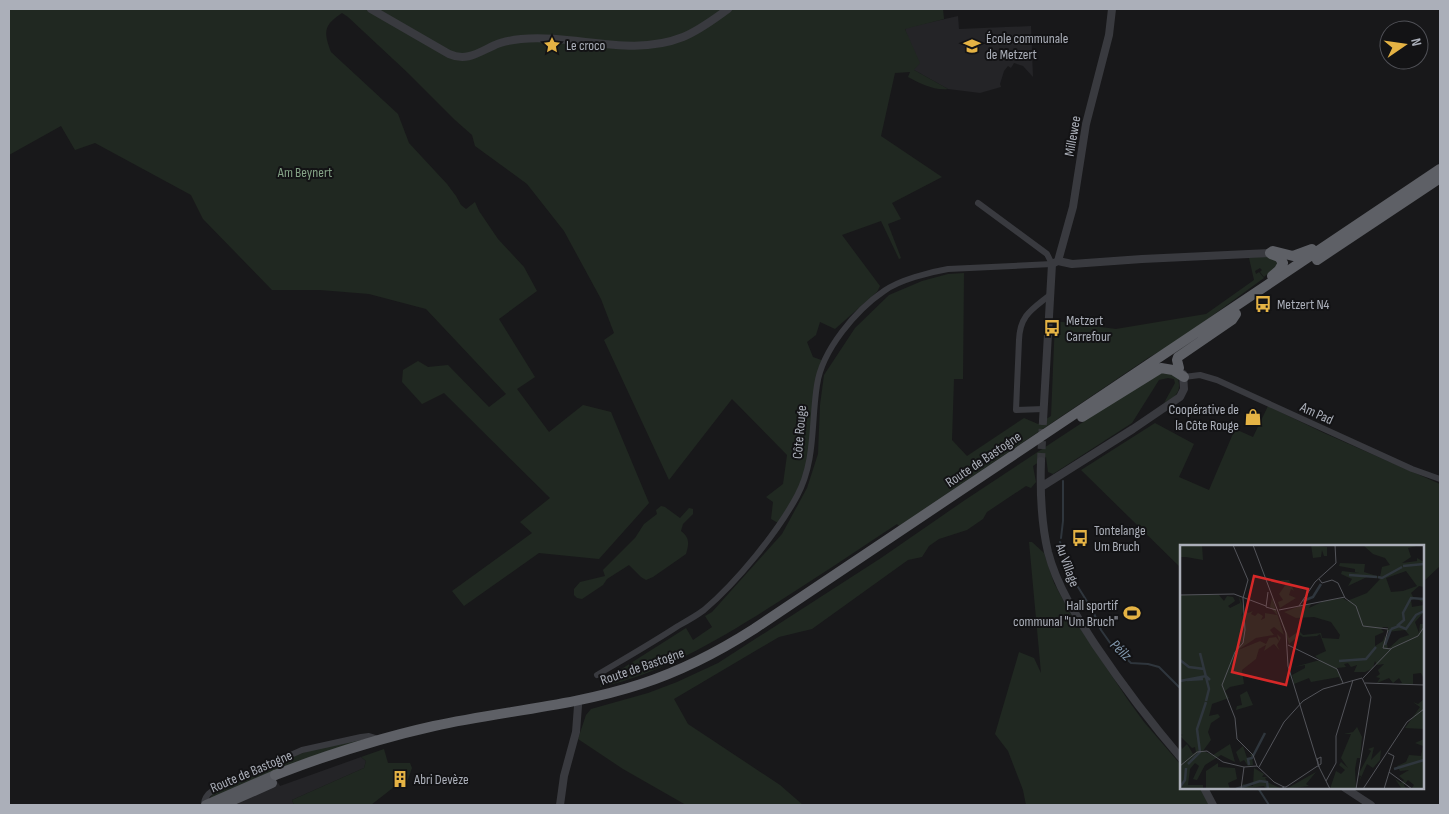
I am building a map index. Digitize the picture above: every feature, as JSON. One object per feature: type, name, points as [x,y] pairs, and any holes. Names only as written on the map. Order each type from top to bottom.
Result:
[{"type":"highway","points":[[1082,417],[1352,228],[1440,169]]},
{"type":"highway","points":[[1036,444],[1234,311],[1440,178]]},
{"type":"highway","points":[[1270,253],[1273,251],[1293,256],[1301,254],[1332,236],[1352,228]]},
{"type":"highway","points":[[1181,373],[1177,360],[1178,357],[1232,320],[1238,299],[1281,268],[1282,260],[1270,253]]},
{"type":"highway","points":[[1036,444],[1161,368],[1181,373]]},
{"type":"highway","name":"Route de Bastogne","points":[[276,778],[436,732],[602,702],[644,690],[710,662],[739,646],[1036,444]]},
{"type":"highway","name":"Route de Bastogne","points":[[276,778],[322,757],[380,739],[435,726],[602,695],[642,684],[676,671],[706,657],[754,630],[1036,444]]},
{"type":"main road","name":"Route de Bastogne","points":[[205,805],[276,778]]},
{"type":"main road","name":"Route de Bastogne","points":[[222,805],[276,778]]},
{"type":"street","points":[[371,9],[449,54],[462,58],[474,55],[502,42],[519,39],[555,39],[631,47],[665,42],[695,32],[728,9]]},
{"type":"street","name":"Millewee","points":[[1055,263],[1073,207],[1086,124],[1108,34],[1112,9]]},
{"type":"street","points":[[978,203],[1047,254],[1055,263],[1072,264],[1270,253]]},
{"type":"street","points":[[1043,421],[1050,294],[1055,263]]},
{"type":"street","name":"Côte Rouge","points":[[597,675],[703,610],[742,571],[776,529],[798,495],[806,475],[812,450],[817,382],[824,361],[836,340],[862,309],[884,290],[932,272],[948,269],[1055,263]]},
{"type":"street","points":[[1044,409],[1016,410],[1019,330],[1024,318],[1050,294]]},
{"type":"street","points":[[1040,487],[1141,424],[1180,397],[1184,389],[1181,373]]},
{"type":"street","name":"Am Pad","points":[[1181,373],[1200,375],[1217,380],[1412,469],[1440,479]]},
{"type":"street","name":"Au Village","points":[[1041,461],[1040,487],[1046,543],[1061,587],[1073,612],[1104,658],[1148,719],[1180,757]]},
{"type":"street","points":[[560,805],[564,776],[576,732],[578,706]]},
{"type":"street","points":[[205,805],[204,800],[207,795],[218,787],[302,750],[360,736],[380,739]]},
{"type":"street","points":[[1163,737],[1180,748]]},
{"type":"street","points":[[1205,789],[1213,805]]},
{"type":"street","points":[[1347,789],[1371,805]]},
{"type":"shaded area","name":"École communale de Metzert","points":[[958,16],[959,29],[1031,26],[1033,77],[1023,66],[1014,63],[1011,68],[1008,66],[1004,71],[1000,84],[1001,87],[980,93],[948,89],[914,70],[905,28]]},
{"type":"shaded area","points":[[361,757],[366,761],[364,768],[292,800],[294,805],[222,805],[277,781],[280,786]]},
{"type":"green space","name":"Am Beynert","points":[[9,9],[943,9],[944,19],[905,29],[920,63],[914,70],[948,89],[938,89],[922,84],[908,77],[910,72],[895,73],[881,136],[942,177],[892,203],[901,219],[888,224],[901,258],[899,259],[881,221],[842,235],[880,286],[877,292],[835,329],[820,322],[816,335],[807,342],[813,357],[824,361],[817,382],[806,475],[780,524],[771,519],[773,502],[766,497],[783,484],[787,455],[732,399],[669,480],[604,340],[614,333],[601,299],[564,231],[527,184],[475,146],[472,135],[348,17],[342,13],[332,21],[328,25],[326,34],[331,52],[398,114],[409,143],[447,184],[461,205],[466,209],[475,202],[498,239],[524,267],[537,291],[499,319],[535,377],[517,389],[549,432],[583,405],[611,412],[649,503],[599,559],[539,553],[464,606],[452,591],[532,533],[520,522],[550,498],[444,393],[422,404],[402,382],[403,370],[418,361],[428,367],[448,365],[489,407],[506,394],[426,309],[369,294],[320,290],[272,290],[203,219],[191,195],[95,143],[75,150],[61,126],[9,155]]},
{"type":"green space","points":[[1264,256],[1275,258],[1278,265],[1264,277],[1260,272],[1262,270],[1260,268],[1255,271],[1256,274],[1259,272],[1264,278],[1176,342],[1148,358],[899,526],[897,524],[713,642],[647,673],[600,687],[601,682],[686,628],[693,640],[712,627],[705,616],[712,612],[782,534],[807,488],[818,454],[820,405],[824,375],[855,328],[889,295],[922,281],[948,274],[964,273],[963,379],[954,379],[952,440],[967,456],[1024,418],[1038,424],[1051,416],[1055,321],[1116,329],[1206,314],[1254,280],[1249,258]]},
{"type":"green space","points":[[1169,371],[1178,379],[1179,384],[1178,391],[1171,399],[1164,403],[1175,383],[1174,379],[1159,380],[1132,423],[1053,474],[1048,472],[1046,457],[1033,466],[1036,482],[1031,488],[1026,486],[987,512],[983,519],[967,530],[939,539],[929,546],[922,557],[908,560],[812,629],[779,637],[674,699],[688,724],[780,785],[803,805],[686,805],[623,769],[578,739],[586,715],[591,709],[648,693],[718,663],[881,558],[1156,374]]},
{"type":"green space","points":[[1268,406],[1440,484],[1440,566],[1424,581],[1424,545],[1180,545],[1180,567],[1081,470],[1155,423],[1194,444],[1179,477],[1209,490],[1235,429],[1253,437]]},
{"type":"green space","points":[[661,506],[680,518],[689,508],[693,509],[693,514],[683,524],[681,531],[688,541],[686,554],[646,580],[629,565],[607,579],[603,585],[582,599],[577,598],[574,595],[574,589],[580,582],[605,576],[603,570],[635,538],[644,524],[657,514],[656,510]]},
{"type":"green space","points":[[1029,542],[1032,542],[1044,553],[1054,583],[1070,613],[1128,700],[1180,764],[1180,789],[1202,789],[1210,805],[1026,805],[1023,790],[1008,751],[995,734],[1019,652],[1034,658],[1041,673]]},
{"type":"green space","points":[[361,739],[361,741],[212,799],[210,798],[214,791],[283,760],[314,749]]},
{"type":"green space","points":[[384,749],[388,763],[410,763],[412,768],[406,785],[394,787],[371,805],[294,805],[292,800],[364,768],[366,761],[361,757]]},
{"type":"waterway","name":"Péilz","points":[[1061,538],[1063,481]]},
{"type":"waterway","name":"Péilz","points":[[1060,542],[1074,581]]},
{"type":"waterway","name":"Péilz","points":[[1078,587],[1093,611],[1101,630],[1113,647],[1131,663],[1159,667],[1180,688]]},
{"type":"waterway","name":"Péilz","points":[[1259,789],[1269,805]]},
{"type":"tunnel","points":[[1041,461],[1043,421]]},
{"type":"place","name":"Le croco","points":[[552,45]]},
{"type":"place","name":"École communale de Metzert","points":[[972,46]]},
{"type":"place","name":"Metzert N4","points":[[1263,304]]},
{"type":"place","name":"Metzert Carrefour","points":[[1052,328]]},
{"type":"place","name":"Coopérative de la Côte Rouge","points":[[1253,417]]},
{"type":"place","name":"Tontelange Um Bruch","points":[[1080,538]]},
{"type":"place","name":"Hall sportif communal \"Um Bruch\"","points":[[1132,613]]},
{"type":"place","name":"Abri Devèze","points":[[400,779]]}]
